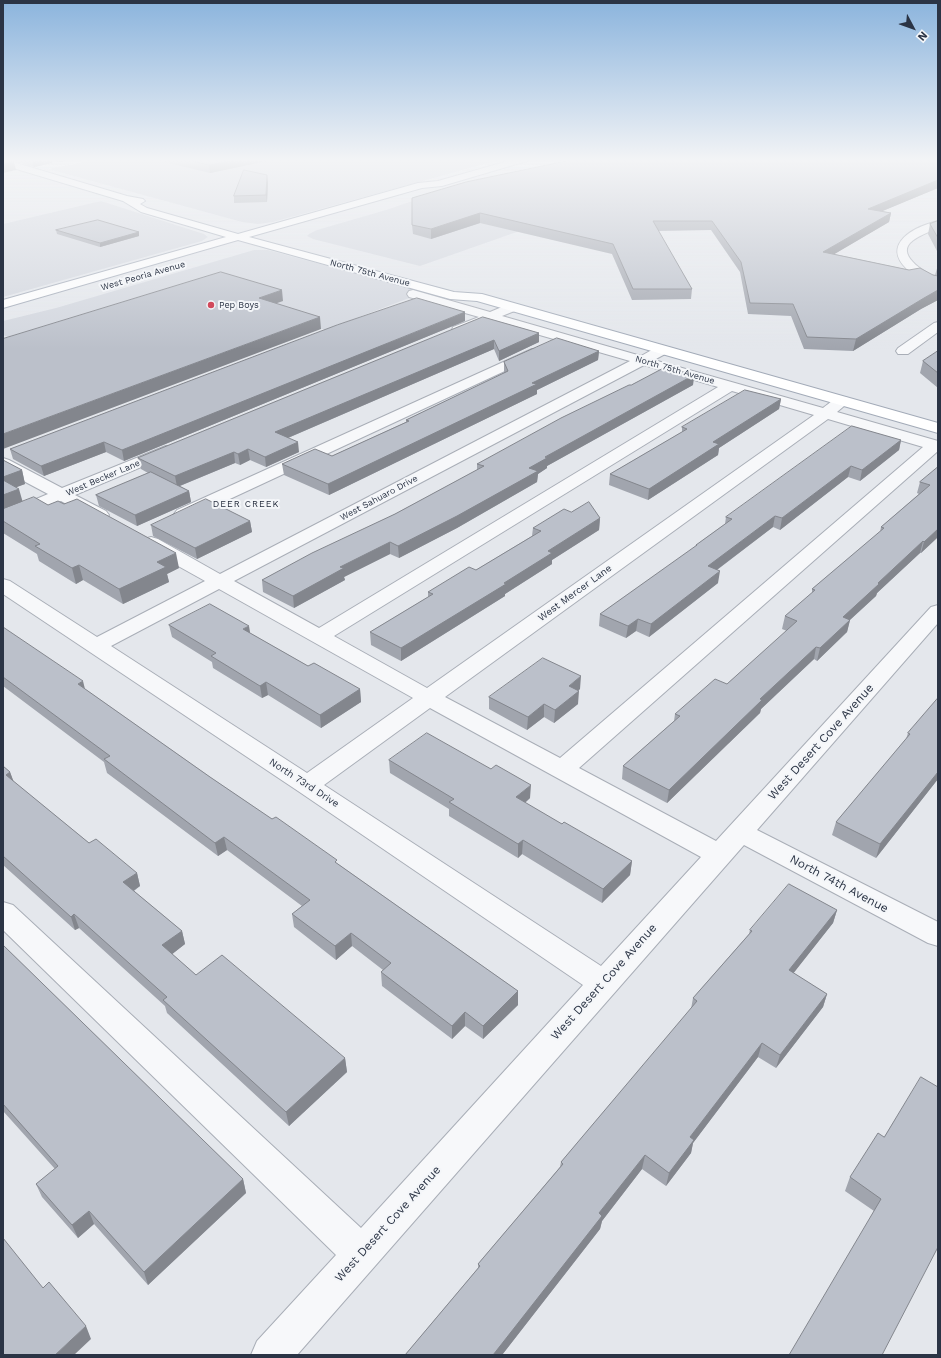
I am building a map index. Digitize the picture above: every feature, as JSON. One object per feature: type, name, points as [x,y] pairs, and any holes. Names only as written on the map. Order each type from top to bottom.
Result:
[{"type":"main road","points":[[180,222],[238,242]]},
{"type":"main road","name":"West Peoria Avenue","points":[[3,304],[47,291],[238,242],[260,230],[287,222]]},
{"type":"main road","name":"West Peoria Avenue","points":[[304,229],[326,222]]},
{"type":"main road","points":[[244,226],[260,230]]},
{"type":"main road","name":"West Peoria Avenue","points":[[238,242],[257,243],[281,236],[260,230]]},
{"type":"main road","name":"North 75th Avenue","points":[[257,243],[414,291],[454,296],[478,297],[843,401],[936,440]]},
{"type":"main road","name":"West Peoria Avenue","points":[[159,271],[174,267]]},
{"type":"main road","name":"North 75th Avenue","points":[[414,291],[419,281],[454,288],[463,286],[475,289],[478,297]]},
{"type":"main road","name":"West Peoria Avenue","points":[[47,291],[70,297],[111,285]]},
{"type":"main road","points":[[3,314],[16,313],[44,305]]},
{"type":"street","points":[[938,224],[918,234],[903,245],[902,253],[911,267],[938,283]]},
{"type":"street","points":[[918,234],[938,237]]},
{"type":"street","points":[[401,305],[414,291]]},
{"type":"street","name":"North 75th Avenue","points":[[414,291],[564,338],[826,414],[936,440]]},
{"type":"street","points":[[443,336],[513,307]]},
{"type":"street","points":[[903,351],[938,326]]},
{"type":"street","points":[[173,519],[564,338]]},
{"type":"street","name":"West Sahuaro Drive","points":[[96,646],[662,350]]},
{"type":"street","points":[[320,636],[730,386]]},
{"type":"street","name":"West Mercer Lane","points":[[307,785],[843,401]]},
{"type":"street","points":[[562,770],[936,440]]},
{"type":"street","name":"West Becker Lane","points":[[3,519],[179,446]]},
{"type":"street","points":[[5,457],[62,495],[116,524]]},
{"type":"street","points":[[151,529],[137,535],[429,698],[718,854]]},
{"type":"street","name":"North 73rd Drive","points":[[3,585],[603,982]]},
{"type":"street","name":"West Desert Cove Avenue","points":[[271,1355],[603,982],[938,611]]},
{"type":"street","name":"North 74th Avenue","points":[[740,832],[938,935]]},
{"type":"street","points":[[3,913],[362,1254]]},
{"type":"shaded area","points":[[10,222],[168,222],[204,234],[208,237],[202,241],[3,297],[3,224]]},
{"type":"shaded area","points":[[245,222],[270,222],[258,224]]},
{"type":"shaded area","points":[[343,222],[544,222],[420,266],[313,239],[307,236],[317,230]]},
{"type":"shaded area","points":[[254,250],[268,250],[425,292],[325,330],[260,309],[42,351],[3,335],[3,321],[56,308]]},
{"type":"building","points":[[88,222],[106,222],[139,232],[100,243],[56,230]]},
{"type":"building","points":[[412,222],[451,222],[431,229],[412,225]]},
{"type":"building","points":[[520,222],[654,222],[692,289],[633,289],[613,244]]},
{"type":"building","points":[[713,222],[875,222],[823,252],[909,270],[920,268],[938,276],[938,290],[856,339],[807,337],[793,304],[750,303],[741,262]]},
{"type":"building","points":[[938,222],[938,238],[930,224]]},
{"type":"building","points":[[221,272],[282,290],[259,298],[320,317],[3,434],[3,339]]},
{"type":"building","points":[[417,298],[465,312],[122,450],[104,442],[41,466],[10,449],[337,325]]},
{"type":"building","points":[[483,317],[539,333],[499,351],[494,340],[275,432],[298,442],[265,457],[248,449],[238,454],[234,452],[175,476],[138,458]]},
{"type":"building","points":[[557,338],[599,351],[532,383],[537,384],[328,484],[282,464],[315,449],[332,456],[409,421],[406,420],[508,371],[504,362]]},
{"type":"building","points":[[938,351],[938,373],[923,361]]},
{"type":"building","points":[[666,367],[694,375],[545,457],[547,458],[529,468],[538,471],[457,516],[398,546],[390,542],[340,567],[344,568],[293,596],[262,580],[312,553],[395,514],[484,466],[477,464],[561,418]]},
{"type":"building","points":[[745,390],[781,399],[713,442],[719,444],[649,489],[610,474],[687,429],[682,427]]},
{"type":"building","points":[[852,426],[901,440],[862,470],[851,466],[782,518],[775,516],[708,566],[720,571],[651,624],[638,619],[628,626],[600,614],[732,519],[726,517]]},
{"type":"building","points":[[3,460],[22,470],[3,477]]},
{"type":"building","points":[[938,467],[938,529],[924,542],[923,541],[843,617],[850,620],[820,648],[816,647],[760,699],[762,700],[669,790],[623,766],[680,716],[675,714],[715,679],[727,684],[797,621],[785,616],[815,590],[812,589],[884,528],[881,527],[930,485],[920,482]]},
{"type":"building","points":[[151,472],[189,491],[135,515],[96,495]]},
{"type":"building","points":[[3,480],[19,489],[3,495]]},
{"type":"building","points":[[34,497],[48,505],[58,501],[64,504],[77,499],[176,553],[157,562],[166,567],[119,589],[79,565],[72,568],[35,546],[40,544],[3,521],[3,509]]},
{"type":"building","points":[[206,499],[250,521],[195,548],[151,525]]},
{"type":"building","points":[[589,502],[600,518],[548,551],[552,553],[504,583],[506,584],[401,648],[370,632],[433,594],[428,592],[469,567],[476,570],[541,531],[533,528],[564,509],[571,512]]},
{"type":"building","points":[[210,604],[249,626],[243,629],[308,666],[314,663],[360,689],[320,715],[266,682],[260,686],[211,656],[216,653],[169,625]]},
{"type":"building","points":[[3,627],[83,681],[78,684],[272,819],[276,817],[337,860],[335,862],[518,991],[483,1026],[465,1012],[452,1026],[381,972],[391,963],[351,933],[335,946],[292,914],[310,900],[224,837],[215,843],[104,759],[110,756],[3,677]]},
{"type":"building","points":[[543,658],[581,676],[569,686],[579,691],[555,710],[544,704],[528,717],[489,697]]},
{"type":"building","points":[[938,698],[938,772],[880,844],[836,822],[910,734],[908,733]]},
{"type":"building","points":[[427,733],[491,769],[496,765],[531,785],[516,797],[562,824],[564,822],[632,861],[603,889],[523,840],[518,844],[449,802],[454,799],[389,760]]},
{"type":"building","points":[[3,766],[10,772],[6,775],[89,843],[96,839],[137,873],[123,882],[182,931],[162,945],[196,975],[222,955],[345,1058],[286,1112],[163,1000],[167,997],[74,914],[71,917],[3,856]]},
{"type":"building","points":[[789,884],[837,910],[789,970],[827,994],[780,1055],[762,1043],[690,1137],[694,1140],[669,1173],[645,1155],[599,1213],[602,1216],[493,1355],[405,1355],[480,1266],[478,1264],[563,1164],[561,1162],[697,1001],[693,998],[752,931],[750,930]]},
{"type":"building","points":[[3,945],[243,1179],[144,1272],[89,1211],[72,1225],[36,1184],[58,1166],[3,1104]]},
{"type":"building","points":[[921,1077],[938,1087],[938,1247],[882,1355],[789,1355],[881,1199],[850,1177],[878,1133],[884,1137]]},
{"type":"building","points":[[3,1238],[43,1288],[49,1282],[86,1326],[55,1355],[3,1355]]},
{"type":"place","name":"Pep Boys","points":[[211,305]]},
{"type":"district","name":"DEER CREEK","points":[[246,504]]}]
